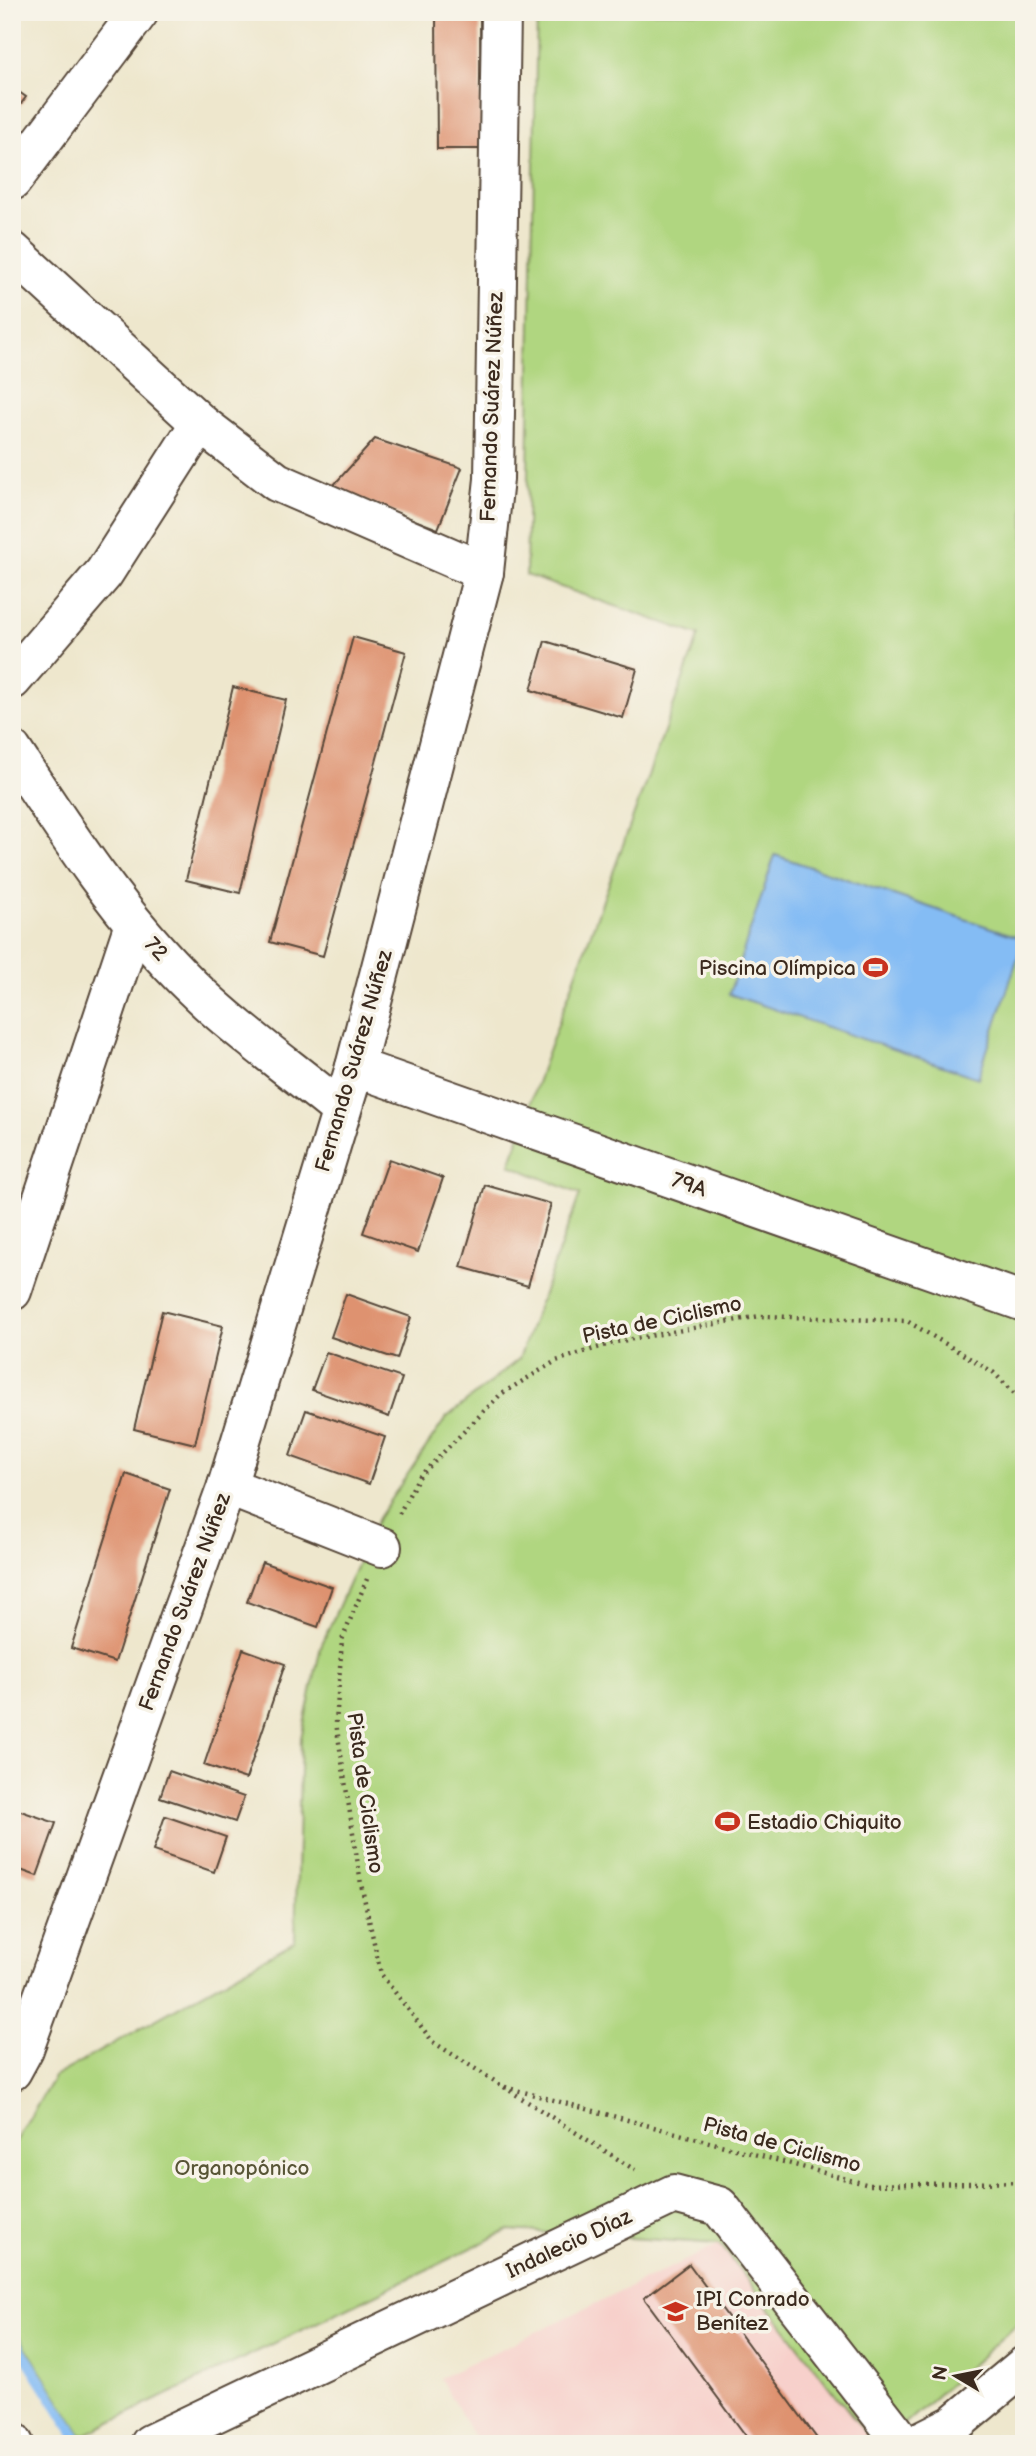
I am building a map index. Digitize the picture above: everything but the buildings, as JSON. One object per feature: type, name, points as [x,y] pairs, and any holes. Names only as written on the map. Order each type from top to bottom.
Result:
[{"type":"street","points":[[12,181],[139,12]]},
{"type":"street","name":"Fernando Suárez Núñez","points":[[12,2071],[24,2049],[227,1486],[355,1068],[484,572],[494,480],[501,12]]},
{"type":"street","points":[[12,251],[200,422],[277,482],[484,572]]},
{"type":"street","points":[[12,680],[104,573],[200,422]]},
{"type":"street","name":"72","points":[[12,750],[55,816],[134,924],[194,990],[341,1110]]},
{"type":"street","points":[[12,1291],[24,1220],[134,924]]},
{"type":"street","name":"79A","points":[[355,1068],[1024,1302]]},
{"type":"street","points":[[227,1486],[382,1547]]},
{"type":"street","points":[[674,2194],[719,2206],[904,2444]]},
{"type":"street","name":"Indalecio Díaz","points":[[150,2444],[674,2194]]},
{"type":"street","points":[[915,2444],[953,2425],[1024,2366]]},
{"type":"path","name":"Pista de Ciclismo","points":[[674,2194],[497,2085],[433,2042],[381,1974],[361,1884],[336,1723],[342,1640],[382,1547],[418,1478],[501,1394],[556,1361],[616,1342],[760,1316],[907,1321],[993,1372],[1024,1403]]},
{"type":"path","name":"Pista de Ciclismo","points":[[497,2085],[869,2185],[1024,2182]]},
{"type":"shaded area","name":"IPI Conrado Benítez","points":[[720,2244],[874,2444],[478,2444],[440,2378]]},
{"type":"green space","name":"Organopónico","points":[[537,12],[1024,12],[1024,2318],[882,2444],[874,2444],[720,2244],[509,2230],[82,2436],[12,2325],[12,2148],[54,2077],[295,1941],[301,1738],[321,1646],[378,1518],[446,1418],[519,1359],[580,1194],[510,1165],[541,1071],[699,635],[526,575]]},
{"type":"water","name":"Piscina Olímpica","points":[[775,855],[1024,939],[978,1078],[729,994]]},
{"type":"waterway","points":[[12,2335],[81,2444]]},
{"type":"place","name":"Piscina Olímpica","points":[[876,968]]},
{"type":"place","name":"Estadio Chiquito","points":[[727,1822]]},
{"type":"place","name":"IPI Conrado Benítez","points":[[676,2311]]}]
